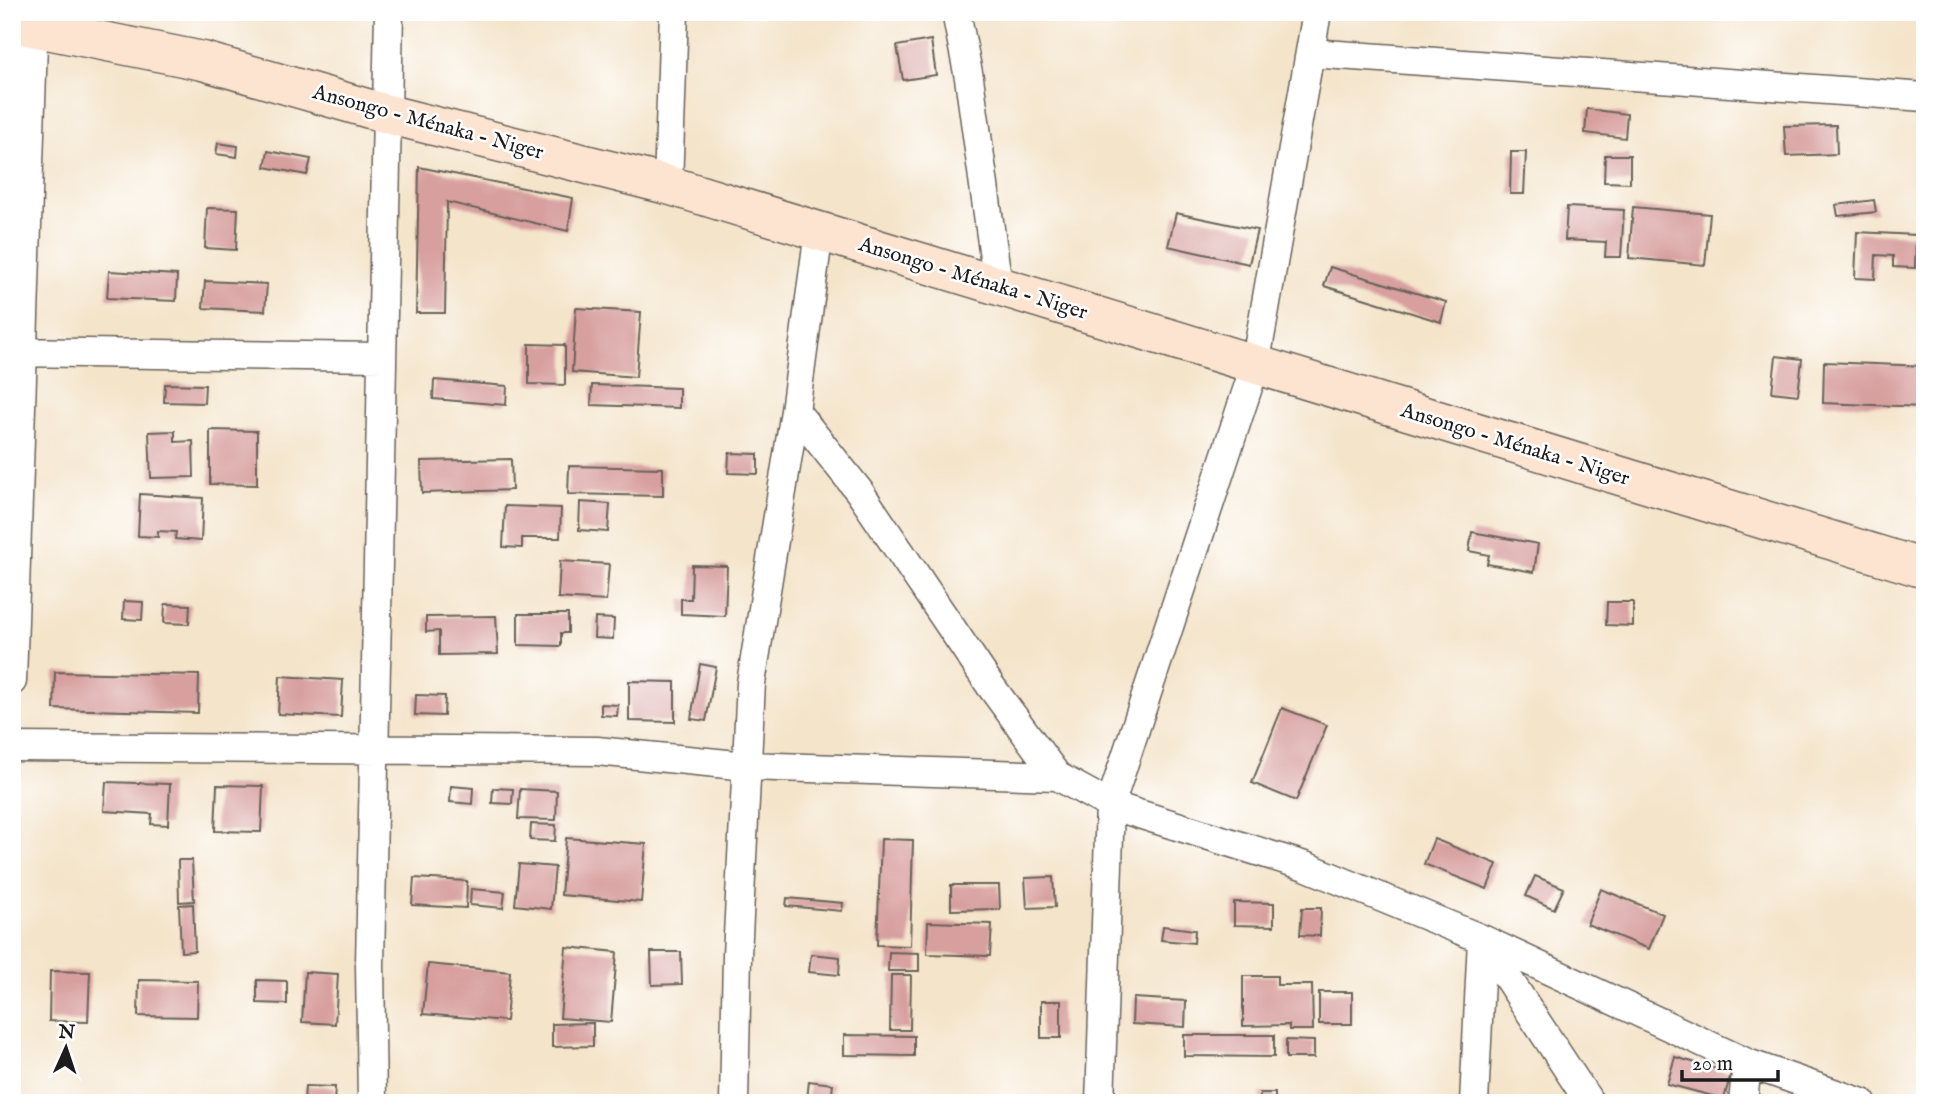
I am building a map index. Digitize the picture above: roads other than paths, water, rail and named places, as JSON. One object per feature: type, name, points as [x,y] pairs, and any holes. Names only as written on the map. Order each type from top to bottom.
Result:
[{"type":"main road","name":"Ansongo - Ménaka - Niger","points":[[27,21],[203,61],[387,114],[668,185],[1925,569]]},
{"type":"street","points":[[373,1103],[370,964],[389,12]]},
{"type":"street","points":[[668,185],[674,12]]},
{"type":"street","points":[[956,12],[969,78],[998,286]]},
{"type":"street","points":[[1100,1103],[1111,805],[1255,366],[1317,12]]},
{"type":"street","points":[[12,681],[27,21]]},
{"type":"street","points":[[1311,53],[1925,97]]},
{"type":"street","points":[[733,1103],[751,683],[795,411],[819,231]]},
{"type":"street","points":[[18,353],[382,357]]},
{"type":"street","points":[[795,411],[859,491],[990,685],[1057,776],[1111,805],[1305,866],[1482,939],[1747,1063],[1862,1103]]},
{"type":"street","points":[[12,747],[374,747],[597,751],[747,766],[1057,776]]},
{"type":"street","points":[[1474,1103],[1482,939]]},
{"type":"street","points":[[1482,939],[1590,1103]]},
{"type":"street","points":[[1742,1103],[1747,1063]]}]
